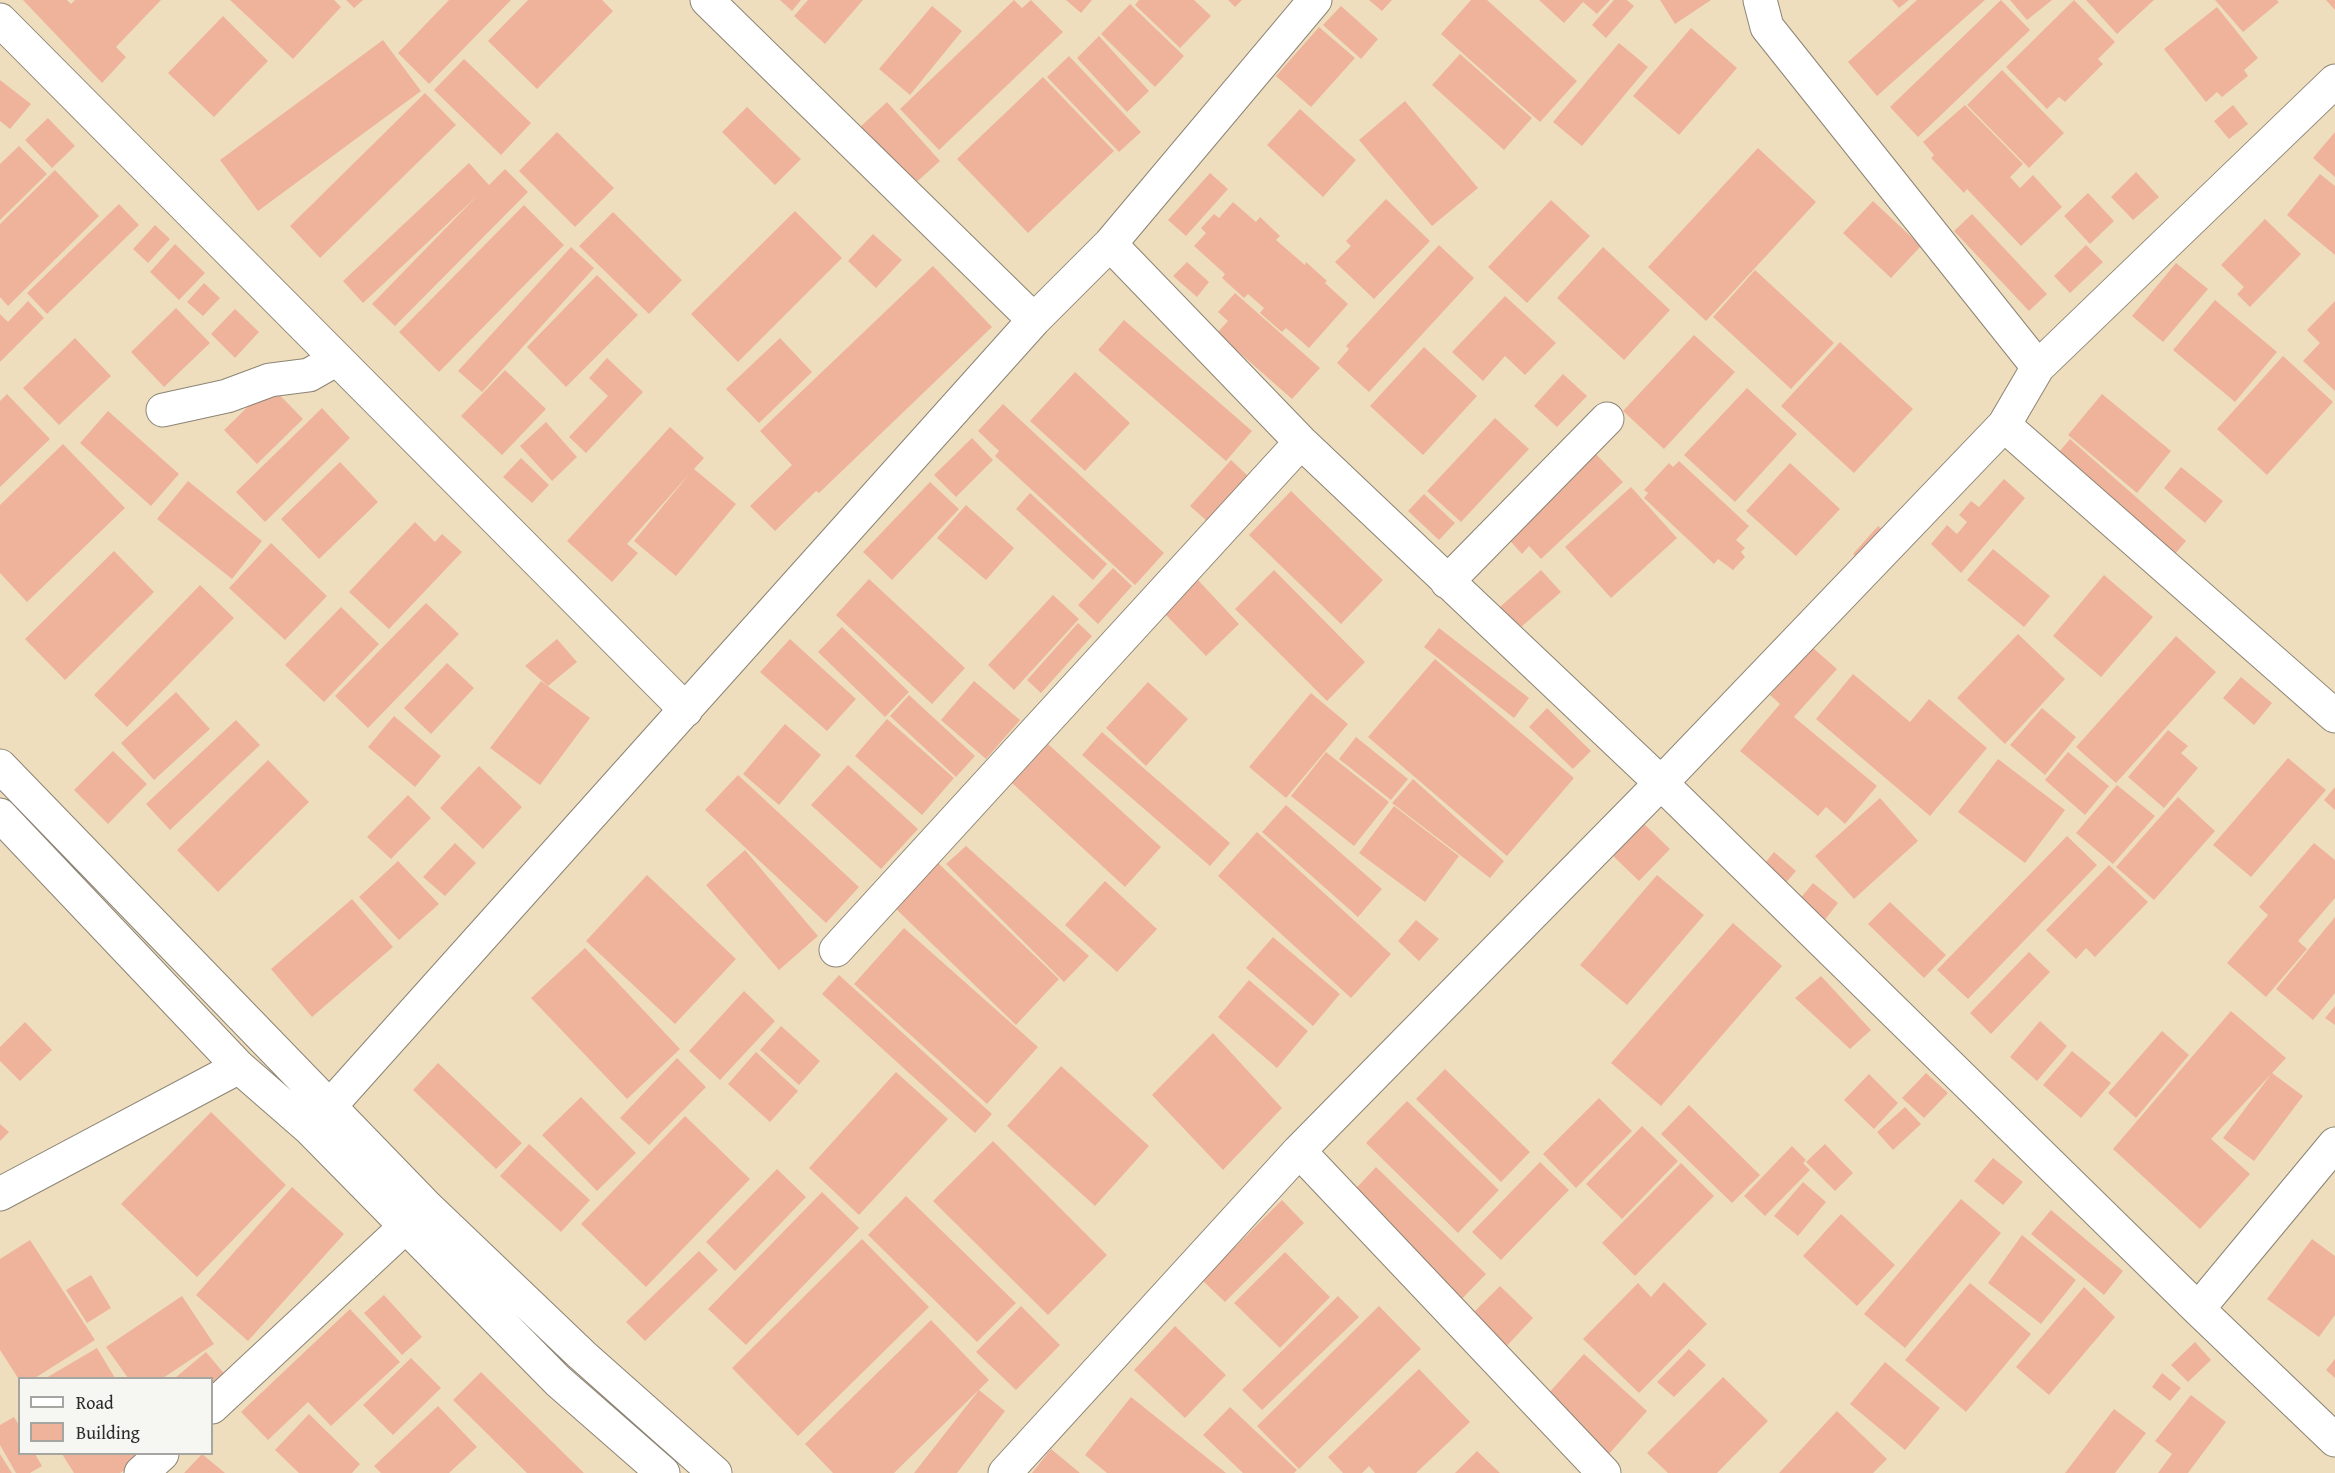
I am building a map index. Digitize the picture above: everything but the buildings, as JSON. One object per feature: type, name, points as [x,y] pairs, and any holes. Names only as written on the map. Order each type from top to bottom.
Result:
[{"type":"street","points":[[706,0],[1034,320]]},
{"type":"street","points":[[330,1106],[1034,320],[1110,244],[1314,0]]},
{"type":"street","points":[[1760,0],[1767,27],[2038,367]]},
{"type":"street","points":[[0,20],[686,710]]},
{"type":"street","points":[[1005,1473],[1299,1151],[1661,783],[2004,425],[2038,367],[2335,81]]},
{"type":"street","points":[[1110,244],[1301,442],[1661,783],[2198,1309],[2335,1440]]},
{"type":"street","points":[[163,410],[226,396],[270,380],[309,375],[337,359]]},
{"type":"street","points":[[1447,582],[1607,419]]},
{"type":"street","points":[[2004,425],[2335,716]]},
{"type":"street","points":[[836,950],[1301,442]]},
{"type":"street","points":[[0,766],[427,1207],[582,1355],[716,1473]]},
{"type":"street","points":[[0,815],[239,1066],[309,1128],[558,1382],[663,1473]]},
{"type":"street","points":[[0,1194],[239,1066]]},
{"type":"street","points":[[2198,1309],[2335,1144]]},
{"type":"street","points":[[1299,1151],[1604,1473]]},
{"type":"street","points":[[213,1406],[406,1226]]},
{"type":"street","points":[[141,1473],[161,1455]]}]
